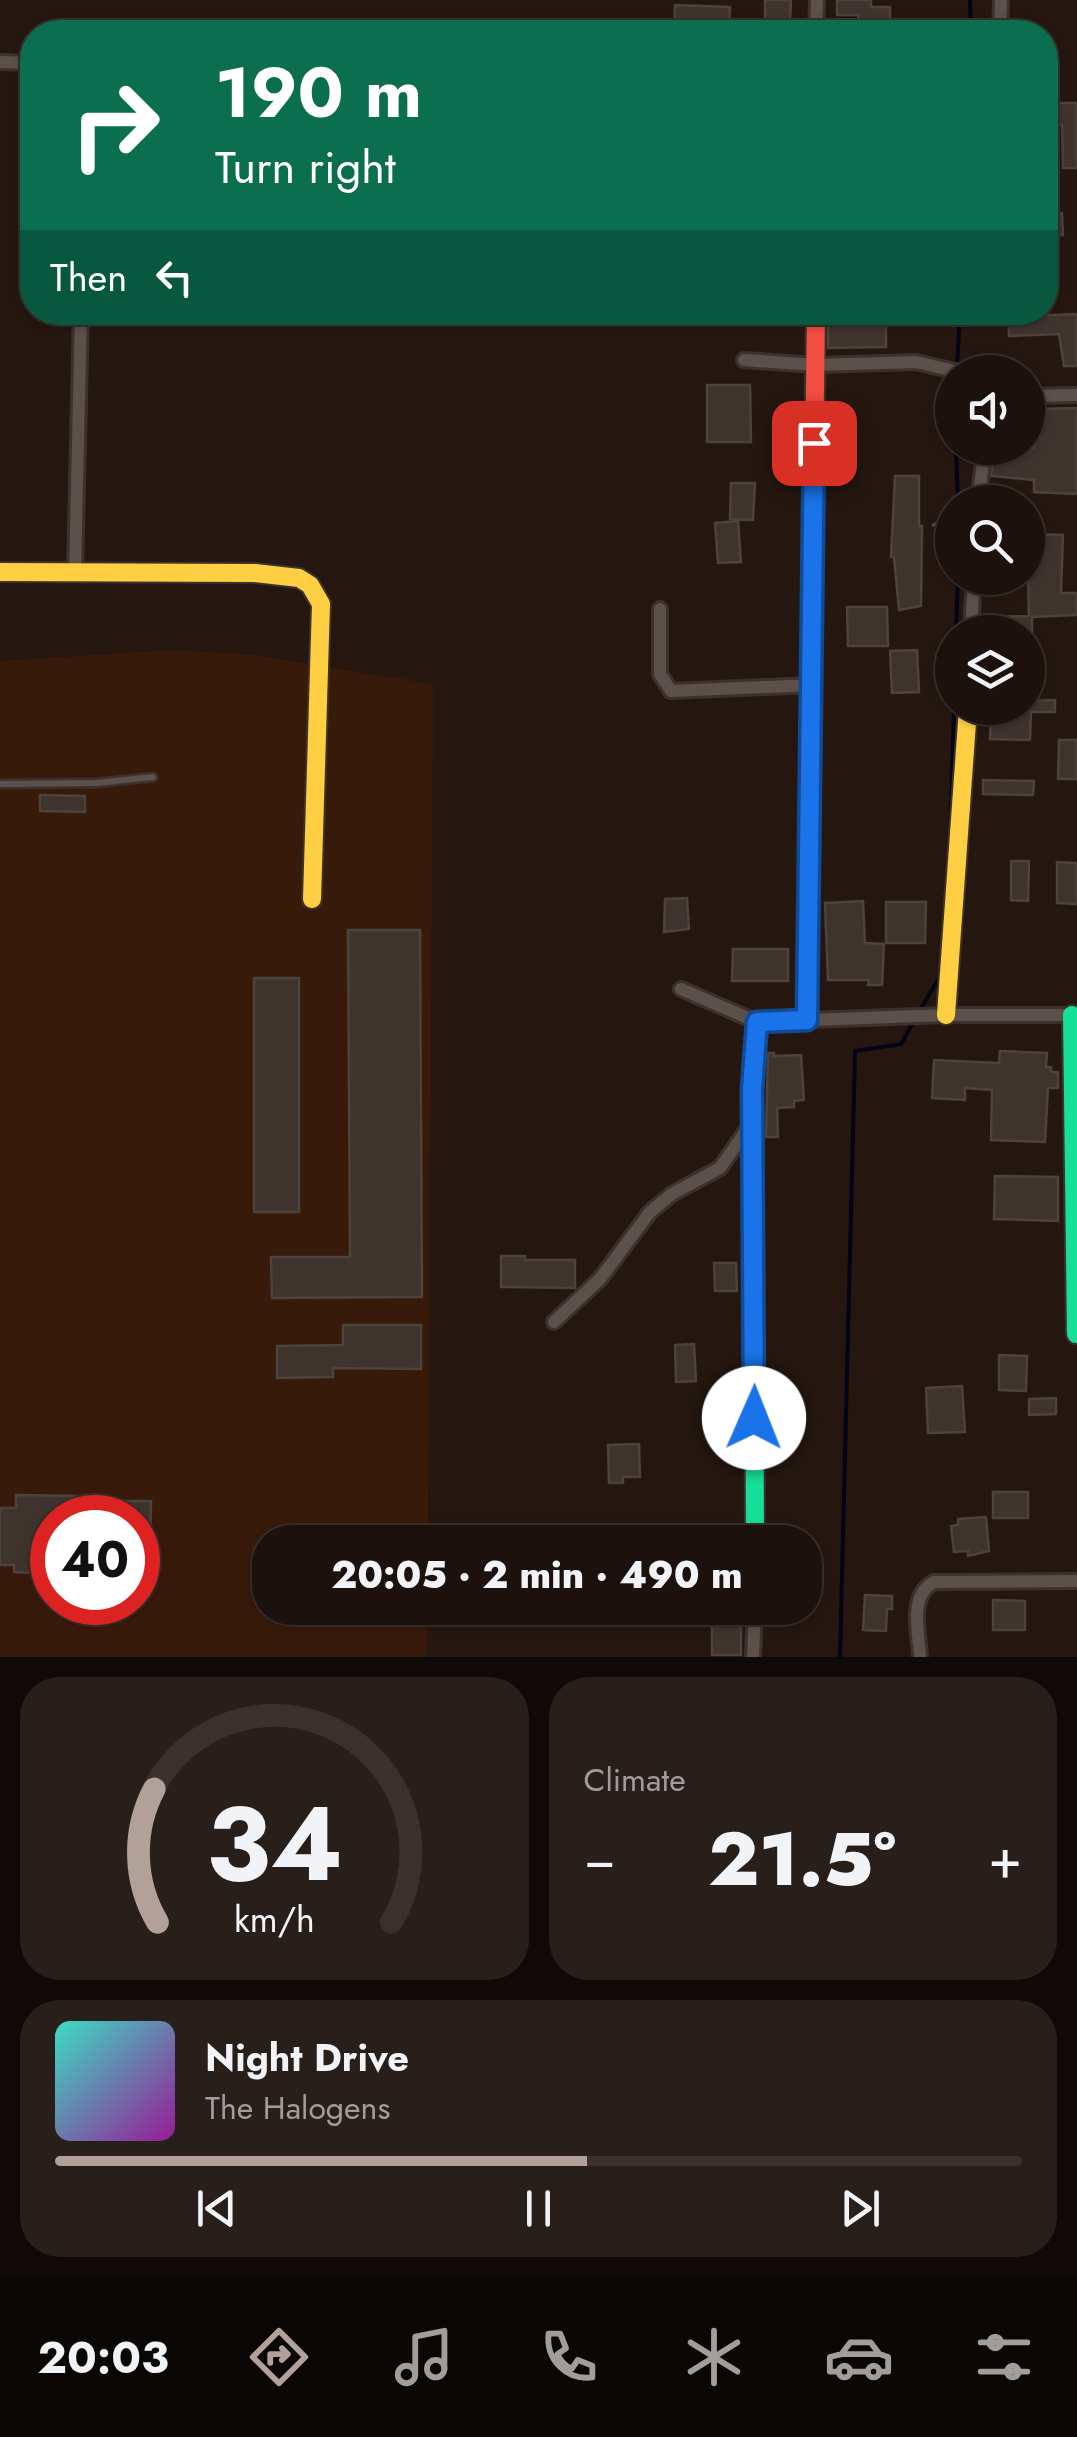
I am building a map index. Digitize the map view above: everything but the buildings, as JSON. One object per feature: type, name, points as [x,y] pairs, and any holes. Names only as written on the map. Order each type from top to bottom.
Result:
[{"type":"street","points":[[75,572],[81,325]]},
{"type":"street","points":[[807,1020],[816,325]]},
{"type":"street","points":[[744,360],[816,364],[916,362],[935,366]]},
{"type":"street","points":[[1045,395],[1077,394]]},
{"type":"street","points":[[0,572],[255,573],[299,578],[310,585],[321,604],[312,900]]},
{"type":"street","points":[[660,609],[660,674],[671,692],[813,684]]},
{"type":"street","points":[[946,1015],[967,725]]},
{"type":"street","points":[[681,989],[757,1022],[1075,1015],[1076,1334]]},
{"type":"street","points":[[755,1525],[753,1121],[757,1022]]},
{"type":"street","points":[[554,1322],[600,1279],[650,1212],[672,1194],[720,1168],[753,1121]]},
{"type":"street","points":[[920,1657],[917,1600],[922,1588],[934,1582],[1077,1582]]},
{"type":"street","points":[[753,1657],[754,1625]]},
{"type":"lane","points":[[0,784],[96,783],[153,777]]},
{"type":"shaded area","points":[[173,650],[254,655],[433,684],[428,1525],[252,1525],[252,1625],[427,1625],[427,1657],[0,1657],[0,661]]},
{"type":"waterway","points":[[970,0],[971,20]]},
{"type":"waterway","points":[[958,355],[959,325]]},
{"type":"waterway","points":[[957,465],[957,485]]},
{"type":"waterway","points":[[957,595],[957,615]]},
{"type":"waterway","points":[[950,844],[954,725]]},
{"type":"waterway","points":[[919,1012],[942,973]]},
{"type":"waterway","points":[[840,1657],[855,1051],[901,1044],[914,1021]]},
{"type":"traffic: fast","points":[[1072,1015],[1076,1334]]},
{"type":"traffic: fast","points":[[755,1525],[753,1089],[757,1022]]},
{"type":"traffic: slow","points":[[0,572],[255,573],[299,578],[310,585],[321,604],[312,899]]},
{"type":"traffic: slow","points":[[946,1015],[967,725]]},
{"type":"traffic: jam","points":[[807,1019],[816,325]]},
{"type":"route","points":[[754,1418],[756,1222],[752,1089],[757,1022],[807,1020],[814,443]]}]
